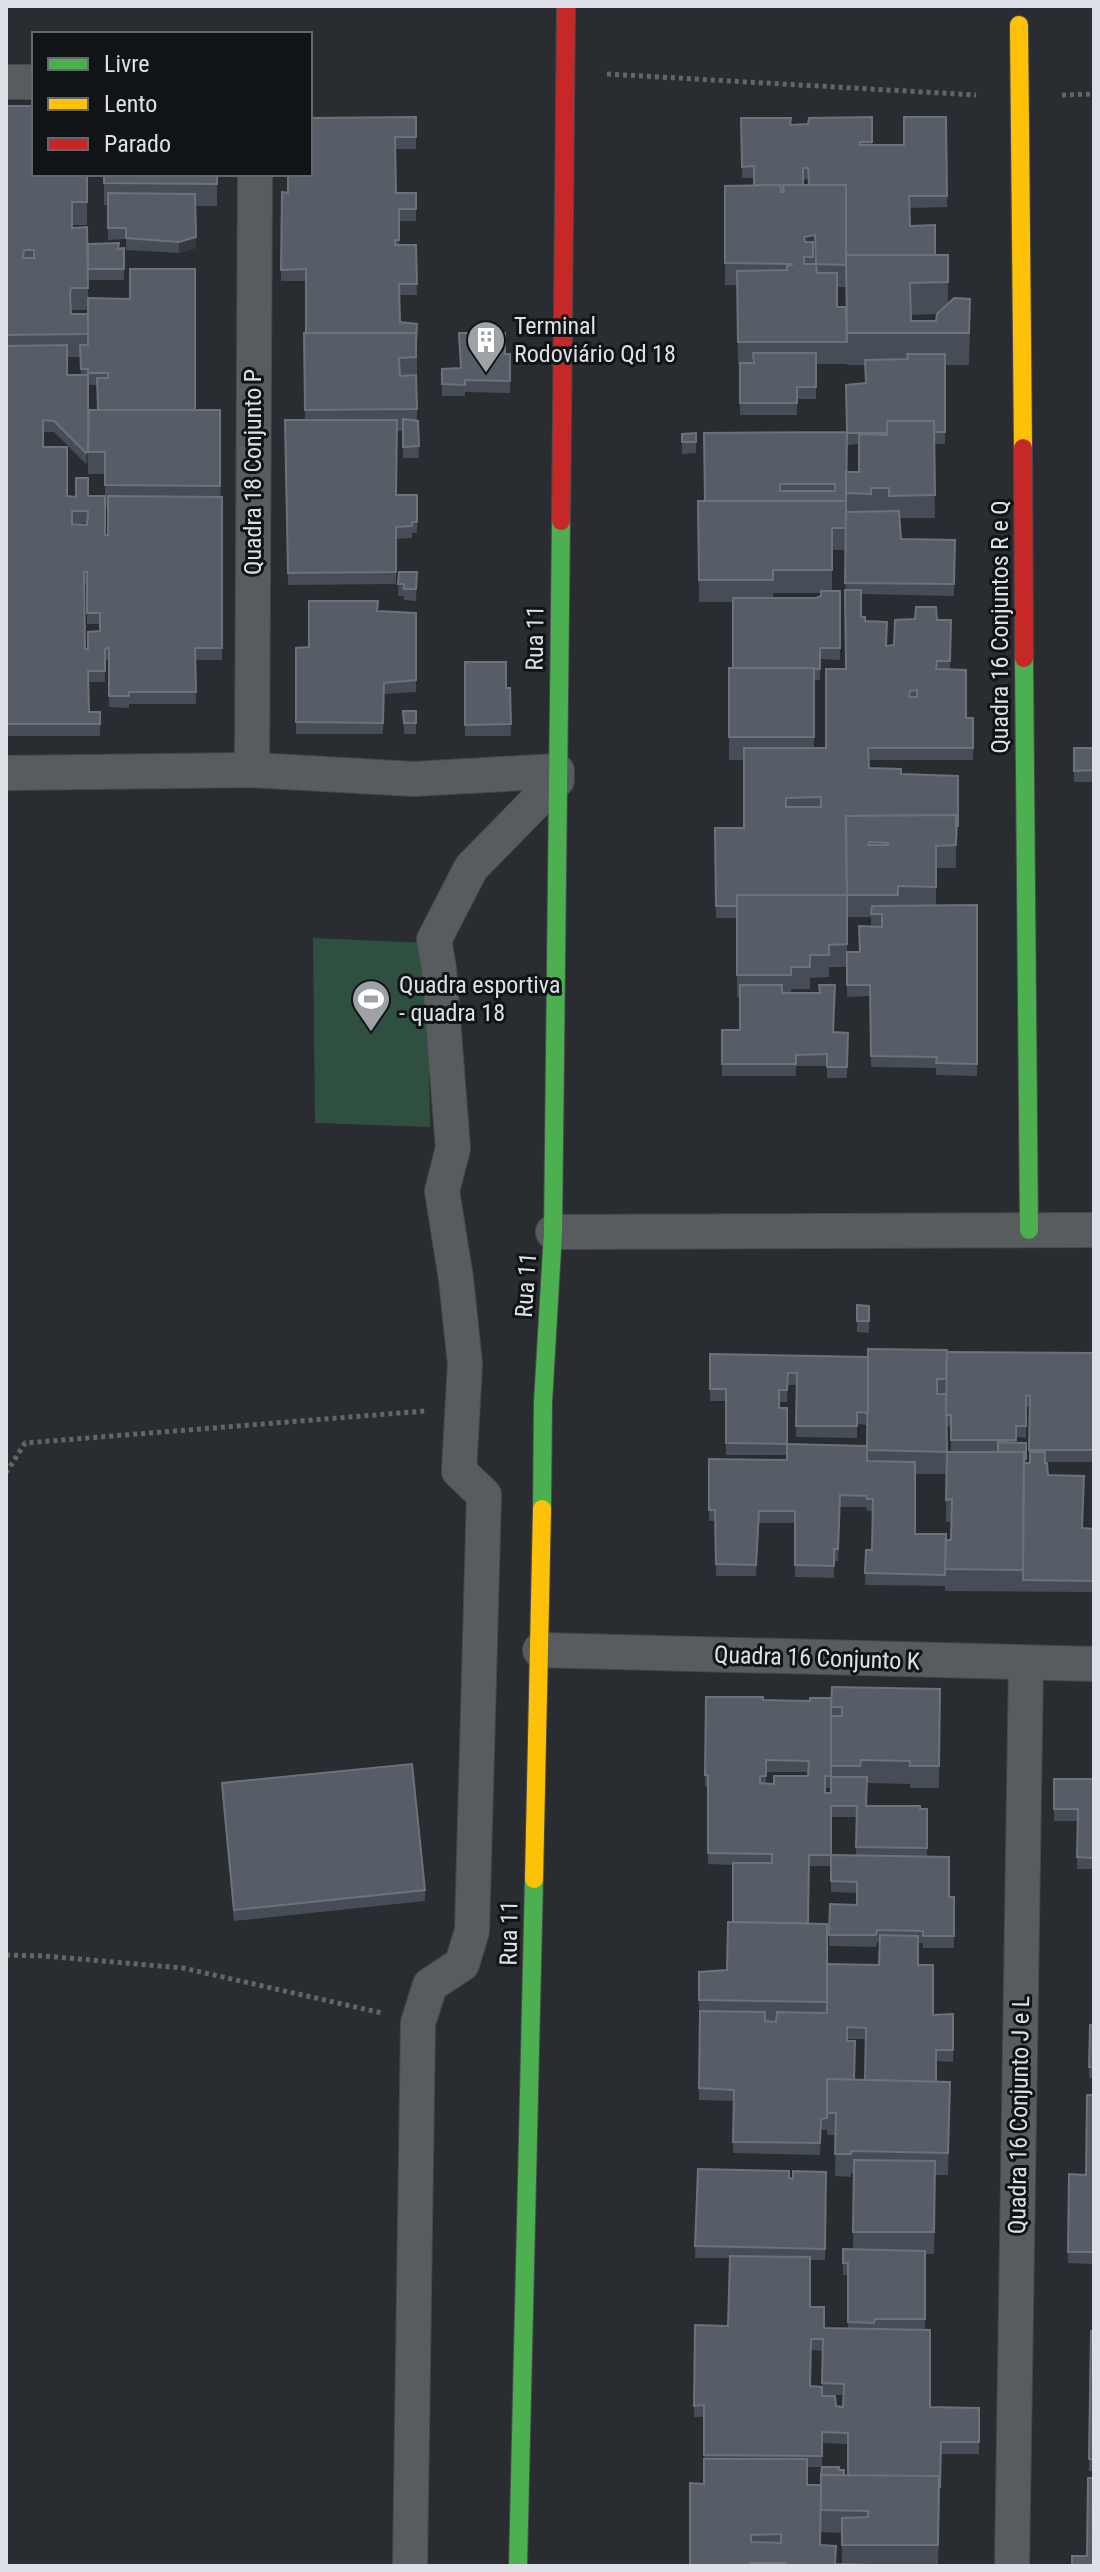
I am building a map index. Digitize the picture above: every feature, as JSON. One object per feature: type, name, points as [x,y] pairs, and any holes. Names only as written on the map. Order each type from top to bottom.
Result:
[{"type":"main road","name":"Rua 11","points":[[518,2566],[543,1402],[553,1232],[566,6]]},
{"type":"main road","name":"Quadra 16 Conjuntos R e Q","points":[[1019,25],[1029,1230]]},
{"type":"street","points":[[6,82],[32,82]]},
{"type":"street","name":"Quadra 18 Conjunto P","points":[[252,770],[255,176]]},
{"type":"street","points":[[6,773],[252,770],[414,779],[557,775]]},
{"type":"street","points":[[410,2566],[418,2023],[430,1985],[462,1964],[472,1931],[484,1495],[459,1471],[465,1364],[442,1191],[453,1148],[434,940],[471,868],[557,775]]},
{"type":"street","points":[[553,1232],[1094,1230]]},
{"type":"street","name":"Quadra 16 Conjunto K","points":[[540,1650],[1094,1664]]},
{"type":"street","name":"Quadra 16 Conjunto J e L","points":[[1012,2566],[1026,1664]]},
{"type":"path","points":[[566,72],[1019,97],[1094,94]]},
{"type":"path","points":[[6,1473],[25,1443],[462,1408]]},
{"type":"path","points":[[6,1955],[183,1968],[331,2000],[418,2023]]},
{"type":"green space","name":"Quadra esportiva - quadra 18","points":[[313,938],[427,943],[430,1127],[315,1123]]},
{"type":"building","points":[[6,106],[32,106],[32,176],[87,176],[87,202],[72,202],[72,228],[87,227],[88,288],[71,288],[70,293],[71,314],[88,314],[88,334],[6,335]],"holes":[[[24,250],[34,250],[34,258],[23,258]]]},
{"type":"building","points":[[416,117],[416,137],[395,137],[396,193],[416,193],[416,209],[399,209],[399,240],[395,240],[395,245],[416,245],[417,284],[399,284],[400,322],[417,324],[416,343],[416,333],[306,333],[306,269],[281,270],[282,192],[288,193],[288,176],[312,176],[312,118]]},
{"type":"building","points":[[872,117],[872,142],[860,142],[860,145],[904,145],[904,117],[946,117],[947,196],[909,196],[910,226],[935,225],[935,255],[846,255],[846,185],[809,185],[808,168],[803,168],[803,185],[783,185],[783,192],[780,185],[754,185],[754,166],[742,167],[741,118],[791,118],[790,125],[808,124],[809,118]]},
{"type":"building","points":[[104,176],[217,176],[217,184],[104,183]]},
{"type":"building","points":[[780,185],[781,192],[784,192],[783,185],[846,185],[846,265],[816,264],[817,273],[837,273],[837,307],[846,307],[847,342],[738,342],[737,271],[787,270],[787,266],[793,264],[725,263],[725,186]],"holes":[[[815,235],[816,264],[804,264],[804,257],[813,257],[813,242],[805,242],[804,237]]]},
{"type":"building","points":[[108,193],[195,194],[196,237],[179,242],[126,238],[126,228],[108,228]]},
{"type":"building","points":[[119,243],[118,249],[124,248],[124,269],[88,269],[88,244]]},
{"type":"building","points":[[846,255],[948,255],[948,282],[910,283],[911,321],[936,321],[937,314],[954,298],[970,299],[969,333],[847,333]]},
{"type":"building","points":[[130,269],[195,269],[195,410],[98,410],[97,378],[108,378],[108,373],[88,373],[88,369],[81,369],[80,345],[88,345],[88,298],[130,299]]},
{"type":"building","points":[[304,333],[416,333],[416,357],[399,358],[400,376],[416,375],[417,409],[305,410]]},
{"type":"building","name":"Terminal Rodoviário Qd 18","points":[[459,333],[505,333],[505,354],[510,354],[510,381],[465,380],[465,385],[442,384],[442,369],[461,368]]},
{"type":"building","points":[[67,345],[67,375],[88,375],[88,450],[86,453],[54,421],[43,420],[43,447],[67,447],[67,496],[76,497],[76,478],[88,478],[88,496],[105,496],[105,535],[108,535],[108,496],[222,497],[222,648],[195,648],[196,692],[129,692],[129,696],[109,696],[109,648],[105,649],[105,671],[88,671],[89,712],[100,712],[100,724],[6,724],[6,346]],"holes":[[[72,511],[88,511],[87,525],[72,524]],[[84,572],[87,572],[87,613],[100,613],[100,631],[88,632],[88,649],[85,649]]]},
{"type":"building","points":[[753,353],[816,353],[816,387],[797,387],[797,403],[740,403],[740,363],[754,363]]},
{"type":"building","points":[[907,354],[945,354],[945,432],[934,432],[934,421],[887,421],[887,433],[847,433],[846,507],[846,501],[705,501],[704,433],[847,432],[846,385],[866,383],[865,360],[908,359]],"holes":[[[780,484],[835,484],[835,491],[780,491]]]},
{"type":"building","points":[[89,410],[220,410],[220,486],[105,485],[105,452],[88,452]]},
{"type":"building","points":[[403,419],[418,421],[419,446],[403,447]]},
{"type":"building","points":[[285,420],[397,420],[396,495],[417,495],[417,522],[412,522],[412,526],[396,527],[396,572],[288,573]]},
{"type":"building","points":[[887,421],[934,421],[935,495],[889,496],[889,488],[871,488],[871,494],[846,493],[846,472],[859,472],[859,434],[887,435]]},
{"type":"building","points":[[696,433],[696,442],[682,442],[682,434]]},
{"type":"building","points":[[698,501],[846,501],[846,528],[832,528],[832,570],[773,570],[773,580],[699,580]]},
{"type":"building","points":[[899,511],[901,539],[955,540],[954,584],[845,583],[846,512]]},
{"type":"building","points":[[399,572],[417,572],[416,589],[404,589],[404,584],[398,584]]},
{"type":"building","points":[[845,590],[861,590],[861,617],[865,617],[865,621],[887,622],[886,646],[894,645],[895,620],[915,619],[916,607],[936,607],[937,620],[951,620],[950,661],[937,661],[936,669],[966,670],[966,718],[973,718],[973,748],[868,748],[869,768],[901,769],[901,774],[958,776],[958,826],[956,815],[846,816],[847,895],[737,895],[737,906],[716,906],[715,828],[744,828],[744,748],[826,748],[826,669],[846,669]],"holes":[[[917,690],[917,697],[909,697],[910,691]],[[821,797],[821,807],[786,807],[786,798]]]},
{"type":"building","points":[[821,591],[840,591],[840,648],[820,648],[820,669],[733,668],[733,598],[816,598],[821,596]]},
{"type":"building","points":[[309,601],[378,601],[377,611],[416,613],[416,680],[384,683],[383,723],[296,722],[296,648],[309,647]]},
{"type":"building","points":[[465,662],[506,662],[511,724],[465,725]]},
{"type":"building","points":[[729,668],[814,668],[814,737],[729,737]]},
{"type":"building","points":[[403,711],[416,711],[416,723],[404,723]]},
{"type":"building","points":[[1074,748],[1093,748],[1094,770],[1074,771]]},
{"type":"building","points":[[956,815],[956,845],[936,846],[936,887],[898,886],[898,895],[847,895],[846,816]],"holes":[[[869,842],[888,845],[868,845]]]},
{"type":"building","points":[[737,895],[847,895],[847,944],[829,945],[829,955],[810,955],[810,967],[791,967],[791,975],[737,975]]},
{"type":"building","points":[[977,905],[977,1064],[936,1063],[937,1057],[871,1056],[870,985],[847,985],[847,952],[860,952],[859,926],[882,927],[882,914],[871,914],[872,906]]},
{"type":"building","points":[[740,985],[782,985],[782,993],[820,993],[819,985],[835,985],[833,1032],[848,1033],[847,1067],[827,1067],[827,1054],[796,1055],[796,1064],[722,1064],[722,1030],[740,1030]]},
{"type":"building","points":[[857,1305],[869,1306],[869,1321],[857,1321]]},
{"type":"building","points":[[868,1349],[947,1350],[946,1379],[937,1379],[937,1394],[946,1394],[947,1452],[867,1450]]},
{"type":"building","points":[[947,1352],[1094,1353],[1094,1450],[1029,1450],[1030,1395],[1026,1396],[1026,1426],[1016,1426],[1016,1440],[951,1440],[951,1415],[946,1415]]},
{"type":"building","points":[[710,1354],[868,1357],[868,1413],[857,1412],[857,1426],[796,1426],[797,1373],[788,1373],[787,1390],[779,1390],[779,1408],[787,1408],[787,1444],[726,1443],[726,1389],[710,1389]]},
{"type":"building","points":[[998,1442],[1026,1443],[1026,1459],[1024,1452],[998,1452]]},
{"type":"building","points":[[787,1444],[867,1446],[867,1461],[915,1462],[915,1534],[946,1534],[945,1575],[865,1573],[866,1550],[872,1550],[873,1499],[866,1496],[840,1495],[838,1549],[834,1549],[834,1566],[795,1565],[795,1511],[759,1511],[756,1565],[716,1564],[715,1510],[709,1510],[709,1459],[787,1460]]},
{"type":"building","points":[[947,1452],[1024,1452],[1023,1570],[945,1569],[946,1540],[951,1540],[952,1499],[946,1500]]},
{"type":"building","points":[[1030,1452],[1045,1452],[1048,1475],[1084,1476],[1082,1528],[1094,1529],[1094,1581],[1023,1580],[1024,1463],[1030,1463]]},
{"type":"building","points":[[832,1687],[940,1689],[939,1766],[910,1766],[910,1761],[861,1760],[860,1766],[831,1766],[831,1716],[842,1716],[842,1707],[831,1707]]},
{"type":"building","points":[[706,1697],[810,1701],[810,1698],[831,1698],[831,1776],[825,1776],[825,1793],[831,1793],[831,1777],[867,1777],[866,1806],[920,1806],[920,1809],[927,1809],[927,1848],[856,1847],[857,1806],[831,1806],[831,1855],[809,1855],[808,1923],[733,1922],[733,1863],[772,1863],[772,1854],[708,1853],[708,1775],[705,1775]],"holes":[[[766,1760],[809,1761],[808,1776],[774,1776],[774,1784],[760,1783],[760,1776],[766,1776]]]},
{"type":"building","points":[[412,1764],[425,1890],[234,1910],[222,1783]]},
{"type":"building","points":[[1054,1779],[1094,1779],[1094,1858],[1077,1857],[1078,1809],[1054,1809]]},
{"type":"building","points":[[831,1855],[949,1857],[949,1897],[954,1897],[954,1936],[923,1936],[923,1931],[877,1930],[876,1935],[829,1935],[830,1904],[857,1905],[857,1882],[831,1881]]},
{"type":"building","points":[[728,1922],[827,1924],[827,2002],[699,2000],[699,1972],[727,1970]]},
{"type":"building","points":[[880,1935],[918,1936],[918,1965],[933,1965],[933,2015],[953,2014],[953,2050],[936,2050],[936,2082],[865,2080],[866,2028],[847,2027],[847,2041],[855,2041],[854,2080],[827,2079],[827,2118],[821,2119],[820,2143],[733,2142],[734,2090],[699,2088],[700,2011],[765,2012],[765,2021],[776,2022],[777,2012],[827,2013],[827,1964],[879,1965]]},
{"type":"building","points":[[1090,2025],[1094,2025],[1094,2067],[1089,2067]]},
{"type":"building","points":[[827,2079],[950,2082],[948,2153],[851,2151],[851,2154],[835,2154],[836,2113],[827,2113]]},
{"type":"building","points":[[1087,2095],[1094,2095],[1094,2252],[1068,2252],[1069,2174],[1086,2175]]},
{"type":"building","points":[[854,2160],[935,2161],[934,2232],[853,2232]]},
{"type":"building","points":[[698,2169],[789,2171],[789,2178],[793,2179],[793,2171],[826,2172],[825,2249],[695,2246]]},
{"type":"building","points":[[843,2249],[925,2251],[925,2319],[848,2322],[848,2263],[843,2263]]},
{"type":"building","points":[[730,2256],[810,2257],[810,2307],[824,2307],[824,2328],[930,2330],[930,2407],[979,2408],[979,2442],[941,2442],[940,2487],[939,2476],[848,2476],[848,2433],[822,2432],[822,2456],[704,2455],[704,2405],[694,2406],[695,2325],[728,2326]],"holes":[[[811,2339],[823,2339],[822,2383],[844,2384],[843,2407],[836,2406],[835,2396],[822,2396],[822,2387],[810,2386]]]},
{"type":"building","points":[[1091,2331],[1094,2332],[1094,2460],[1089,2459]]},
{"type":"building","points":[[704,2459],[807,2459],[807,2485],[821,2485],[820,2545],[836,2546],[835,2564],[912,2566],[750,2563],[750,2566],[690,2566],[690,2483],[704,2484]],"holes":[[[781,2534],[781,2543],[751,2542],[751,2535]]]},
{"type":"building","points":[[822,2467],[839,2467],[839,2470],[844,2470],[844,2476],[821,2475]]},
{"type":"building","points":[[821,2475],[939,2476],[938,2545],[842,2545],[842,2518],[868,2517],[868,2511],[821,2510]]},
{"type":"building","points":[[1088,2478],[1094,2478],[1094,2566],[1072,2566],[1072,2556],[1087,2556]]},
{"type":"traffic: fast","points":[[542,1509],[543,1402],[553,1232],[561,521]]},
{"type":"traffic: fast","points":[[1024,658],[1029,1230]]},
{"type":"traffic: fast","points":[[518,2566],[534,1879]]},
{"type":"traffic: slow","points":[[1019,25],[1023,448]]},
{"type":"traffic: slow","points":[[534,1879],[542,1509]]},
{"type":"traffic: jam","points":[[561,521],[566,6]]},
{"type":"traffic: jam","points":[[1023,448],[1024,658]]},
{"type":"place","name":"Terminal Rodoviário Qd 18","points":[[486,374]]},
{"type":"place","name":"Quadra esportiva - quadra 18","points":[[371,1033]]}]
